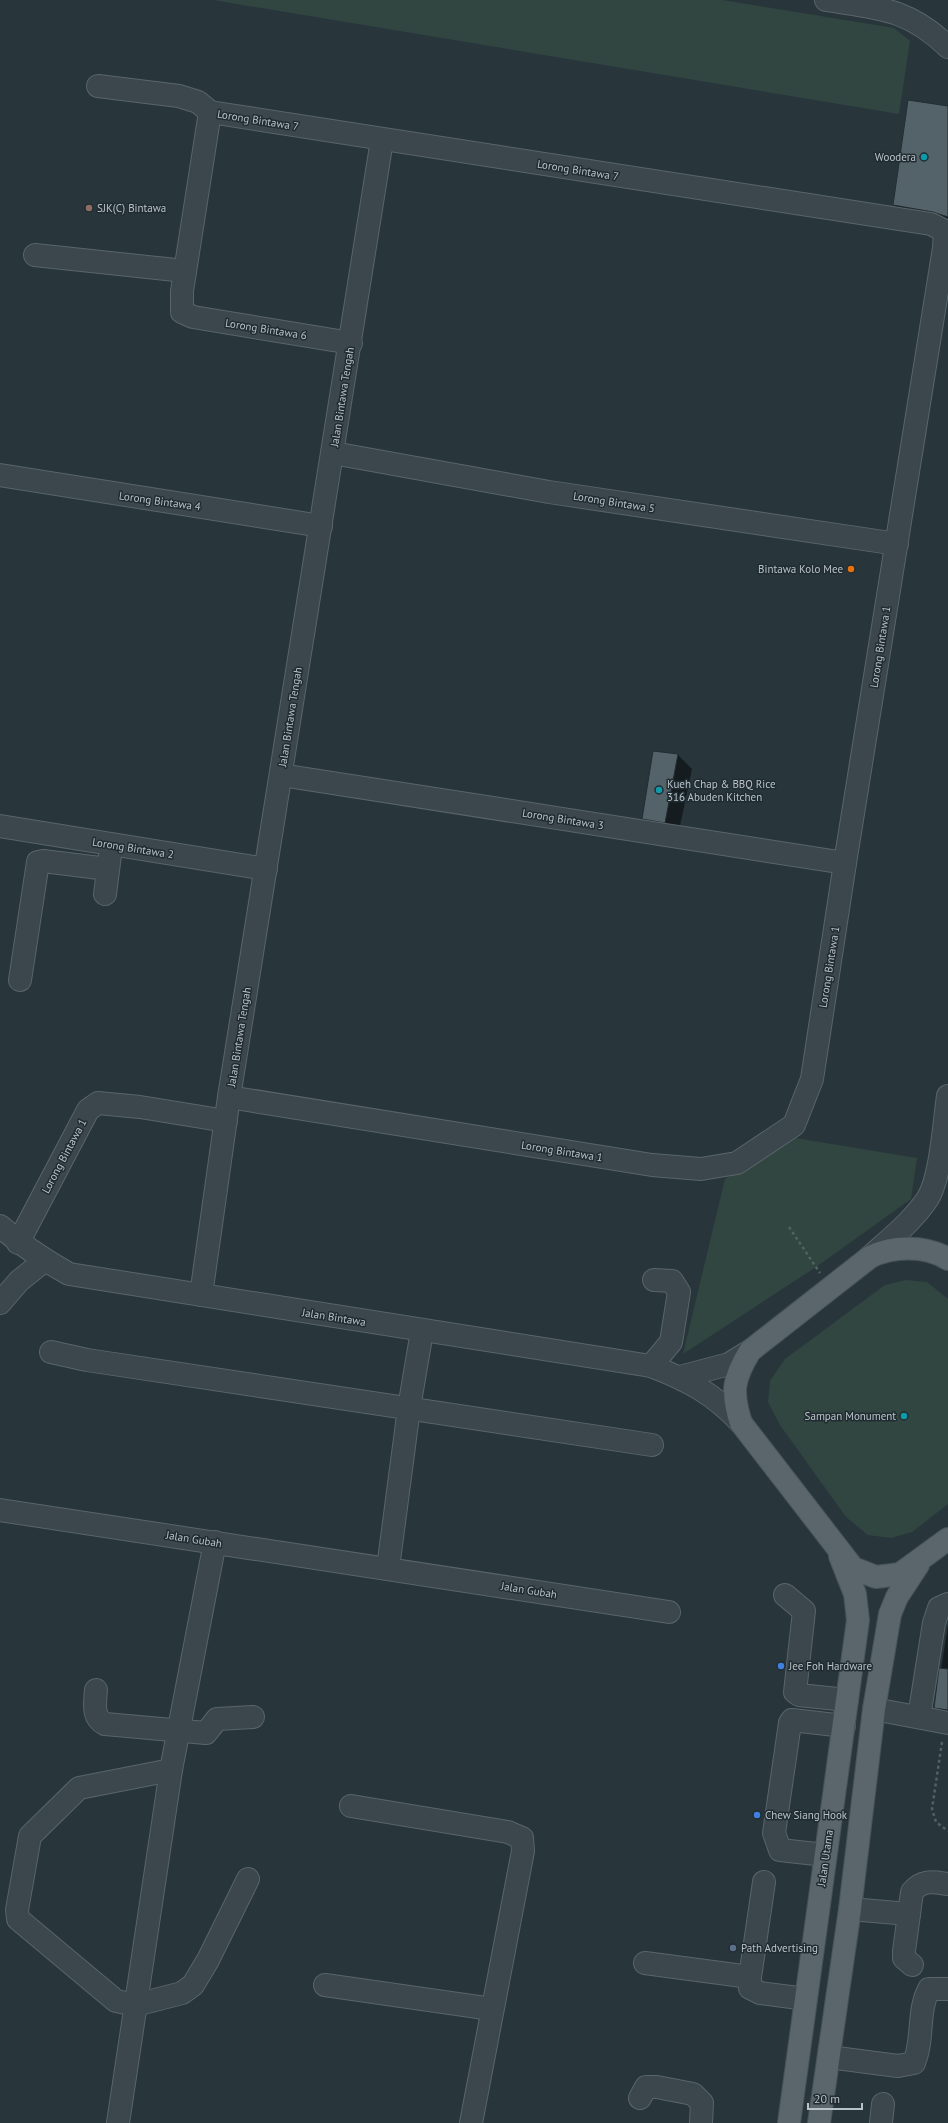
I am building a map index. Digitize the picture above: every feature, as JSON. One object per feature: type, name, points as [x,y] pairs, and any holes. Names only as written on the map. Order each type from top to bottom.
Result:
[{"type":"main road","points":[[948,1259],[925,1250],[903,1249],[884,1250],[870,1257],[750,1351],[740,1368],[734,1383],[735,1404],[741,1423],[853,1568],[876,1577],[900,1574],[948,1539]]},
{"type":"main road","name":"Jalan Utama","points":[[789,2123],[858,1620],[855,1594],[837,1548]]},
{"type":"main road","points":[[819,2123],[850,1909],[874,1709],[890,1614],[897,1597],[923,1557]]},
{"type":"street","points":[[826,0],[897,12],[919,23],[948,47]]},
{"type":"street","points":[[35,255],[185,271],[210,112],[198,102],[179,96],[98,86]]},
{"type":"street","name":"Lorong Bintawa 7","points":[[210,112],[382,140],[931,224],[945,231]]},
{"type":"street","name":"Jalan Bintawa Tengah","points":[[201,1295],[229,1097],[382,140]]},
{"type":"street","name":"Lorong Bintawa 1","points":[[229,1097],[652,1165],[701,1169],[737,1164],[794,1125],[812,1079],[845,863],[944,248],[945,231]]},
{"type":"street","name":"Lorong Bintawa 6","points":[[185,271],[182,291],[182,312],[193,317],[350,343]]},
{"type":"street","name":"Lorong Bintawa 5","points":[[333,452],[549,492],[897,544]]},
{"type":"street","name":"Lorong Bintawa 4","points":[[0,475],[321,526]]},
{"type":"street","name":"Lorong Bintawa 3","points":[[281,775],[845,863]]},
{"type":"street","name":"Lorong Bintawa 2","points":[[0,826],[266,869]]},
{"type":"street","points":[[105,894],[112,844]]},
{"type":"street","points":[[20,980],[38,862],[108,869]]},
{"type":"street","points":[[870,1257],[917,1214],[929,1197],[936,1177],[948,1096]]},
{"type":"street","name":"Lorong Bintawa 1","points":[[18,1243],[88,1110],[98,1103],[140,1107],[226,1121]]},
{"type":"street","name":"Jalan Bintawa","points":[[0,1226],[18,1243],[44,1261],[69,1274],[422,1331],[488,1339],[651,1366],[680,1377],[713,1396],[741,1423]]},
{"type":"street","points":[[0,1303],[19,1281],[44,1261]]},
{"type":"street","points":[[651,1366],[670,1342],[679,1292],[672,1281],[654,1280]]},
{"type":"street","points":[[388,1568],[409,1408],[422,1331]]},
{"type":"street","points":[[680,1377],[729,1364],[750,1351]]},
{"type":"street","points":[[52,1352],[87,1360],[652,1445]]},
{"type":"street","name":"Jalan Gubah","points":[[0,1510],[669,1612]]},
{"type":"street","points":[[118,2123],[171,1770],[215,1542]]},
{"type":"street","points":[[785,1594],[804,1611],[795,1692],[799,1695],[847,1700]]},
{"type":"street","points":[[919,1716],[934,1623],[939,1608],[948,1604]]},
{"type":"street","points":[[96,1690],[95,1713],[100,1721],[105,1724],[178,1729],[206,1733],[217,1719],[253,1717]]},
{"type":"street","points":[[874,1709],[946,1722]]},
{"type":"street","points":[[825,1855],[780,1850],[776,1842],[774,1833],[789,1731],[792,1720],[844,1726]]},
{"type":"street","points":[[171,1770],[79,1788],[70,1795],[30,1836],[17,1910],[18,1919],[116,2001],[136,2005],[182,1993],[193,1985],[208,1960],[248,1879]]},
{"type":"street","points":[[351,1806],[508,1832],[522,1838],[523,1851],[471,2123]]},
{"type":"street","points":[[764,1882],[750,1977],[750,1988],[760,1993],[806,1998]]},
{"type":"street","points":[[912,1965],[904,1958],[912,1892],[917,1885],[928,1882],[948,1884]]},
{"type":"street","points":[[850,1909],[909,1914]]},
{"type":"street","points":[[645,1963],[750,1977]]},
{"type":"street","points":[[325,1985],[492,2009]]},
{"type":"street","points":[[829,2057],[898,2066],[914,2063],[919,2051],[924,2000],[929,1989],[948,1990]]},
{"type":"street","points":[[640,2098],[646,2087],[657,2086],[693,2094],[702,2103],[701,2123]]},
{"type":"path","points":[[789,1227],[830,1288]]},
{"type":"path","points":[[946,1722],[932,1809],[936,1822],[948,1831]]},
{"type":"green space","points":[[213,0],[722,0],[894,28],[910,41],[899,114]]},
{"type":"green space","points":[[795,1138],[917,1158],[911,1199],[816,1267],[683,1354],[725,1179]]},
{"type":"green space","points":[[906,1280],[927,1282],[948,1299],[948,1504],[912,1532],[891,1538],[868,1535],[846,1517],[780,1425],[768,1402],[770,1381],[785,1359],[885,1285]]},
{"type":"building","name":"Woodera","points":[[908,100],[948,106],[948,217],[933,212],[893,205]]},
{"type":"building","name":"Kueh Chap & BBQ Rice 316 Abuden Kitchen","points":[[653,751],[678,754],[665,823],[642,819]]},
{"type":"building","points":[[939,1668],[948,1669],[948,1710],[934,1708]]},
{"type":"place","name":"Woodera","points":[[924,157]]},
{"type":"place","name":"SJK(C) Bintawa","points":[[89,208]]},
{"type":"place","name":"Bintawa Kolo Mee","points":[[851,569]]},
{"type":"place","name":"Kueh Chap & BBQ Rice 316 Abuden Kitchen","points":[[659,790]]},
{"type":"place","name":"Sampan Monument","points":[[904,1416]]},
{"type":"place","name":"Jee Foh Hardware","points":[[781,1666]]},
{"type":"place","name":"Chew Siang Hook","points":[[757,1815]]},
{"type":"place","name":"Path Advertising","points":[[733,1948]]}]
